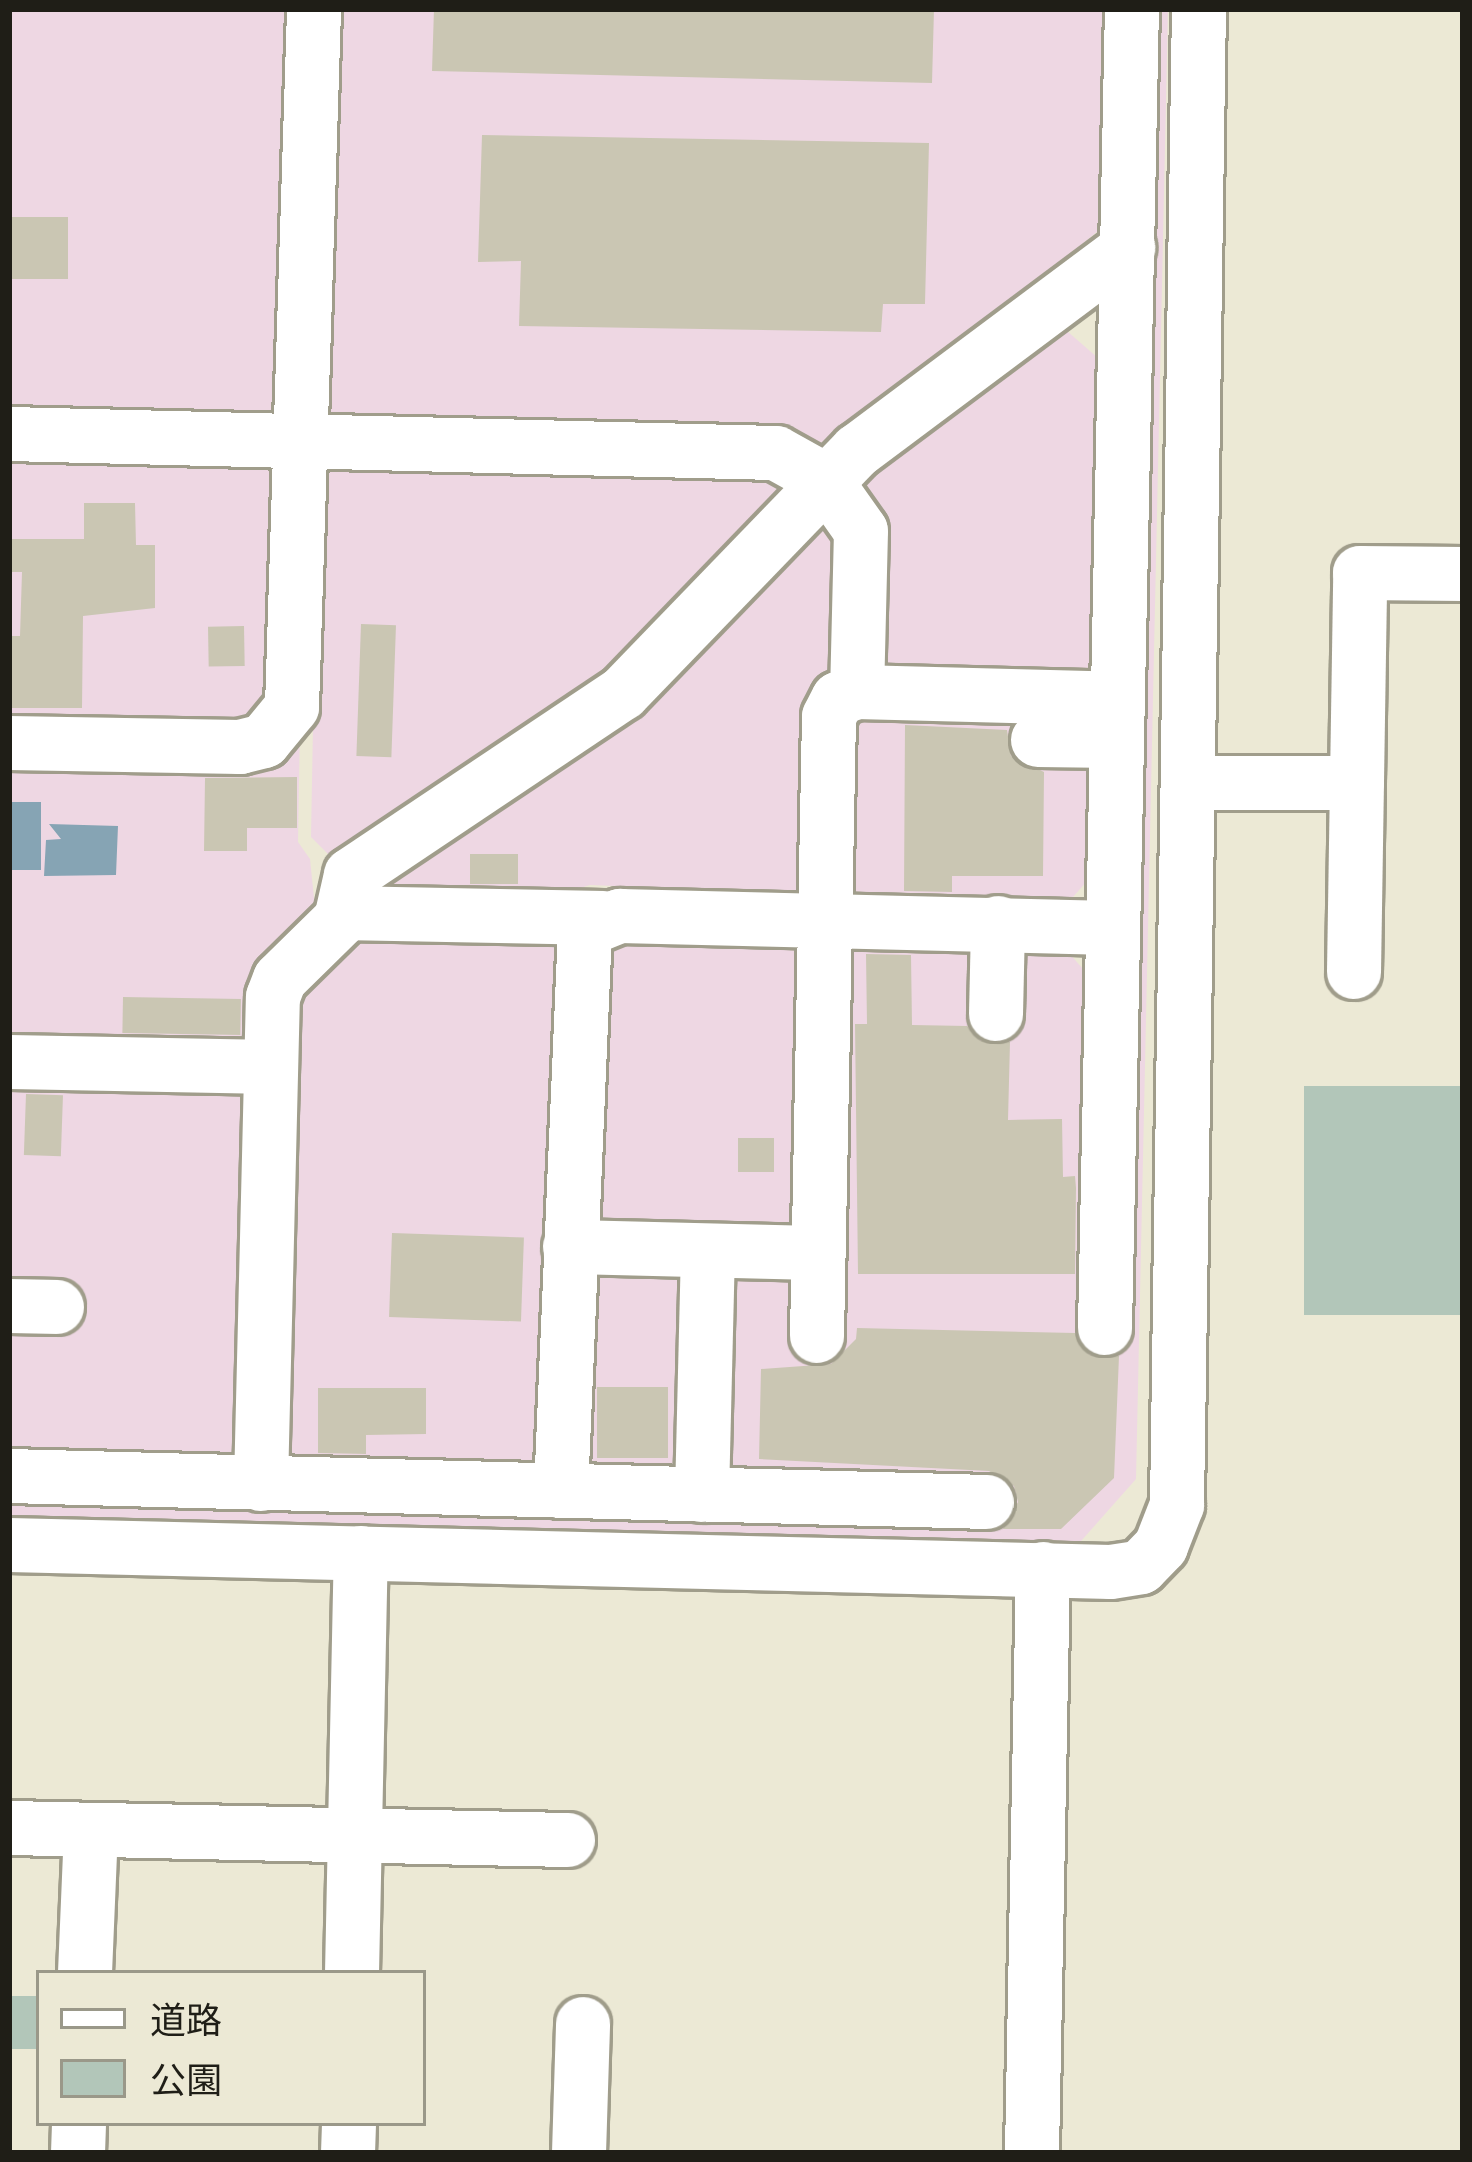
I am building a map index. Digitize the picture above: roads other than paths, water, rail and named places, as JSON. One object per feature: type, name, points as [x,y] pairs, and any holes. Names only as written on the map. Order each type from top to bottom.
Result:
[{"type":"street","points":[[9,743],[240,747],[264,741],[281,724],[298,684],[300,444],[314,9]]},
{"type":"street","points":[[1105,1328],[1132,9]]},
{"type":"street","points":[[9,1545],[1043,1569],[1141,1568],[1161,1546],[1177,1505],[1199,9]]},
{"type":"street","points":[[261,1484],[271,1067],[280,979],[328,938],[343,913],[351,875],[622,693],[825,480],[965,363],[1128,248]]},
{"type":"street","points":[[9,434],[776,453],[825,480],[861,531],[857,692]]},
{"type":"street","points":[[1354,972],[1360,573],[1463,574]]},
{"type":"street","points":[[817,1336],[829,717],[838,699],[857,692],[1117,720]]},
{"type":"street","points":[[1038,740],[1117,720]]},
{"type":"street","points":[[1189,784],[1357,783]]},
{"type":"street","points":[[343,913],[826,917],[1113,928]]},
{"type":"street","points":[[561,1492],[580,950],[585,930],[603,918]]},
{"type":"street","points":[[996,1014],[998,923]]},
{"type":"street","points":[[9,1062],[271,1067]]},
{"type":"street","points":[[570,1246],[818,1253]]},
{"type":"street","points":[[702,1495],[708,1251]]},
{"type":"street","points":[[9,1476],[987,1502]]},
{"type":"street","points":[[352,1970],[361,1553]]},
{"type":"street","points":[[1032,2153],[1043,1569]]},
{"type":"street","points":[[9,1828],[568,1840]]},
{"type":"street","points":[[85,1970],[91,1830]]},
{"type":"street","points":[[579,2153],[583,2024]]},
{"type":"water","points":[[12,802],[41,802],[41,870],[12,870]]},
{"type":"water","points":[[49,824],[118,826],[116,875],[44,876],[46,840],[61,839]]}]
